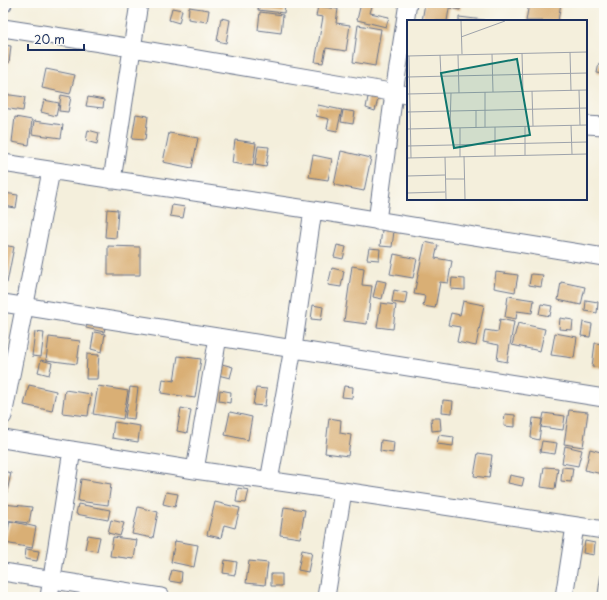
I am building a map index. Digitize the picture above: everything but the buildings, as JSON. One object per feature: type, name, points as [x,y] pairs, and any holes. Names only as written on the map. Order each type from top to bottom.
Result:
[{"type":"street","points":[[112,180],[139,3]]},
{"type":"street","points":[[377,220],[401,94],[408,3]]},
{"type":"street","points":[[3,28],[133,48],[401,94]]},
{"type":"street","points":[[587,125],[604,126]]},
{"type":"street","points":[[3,164],[313,210],[604,257]]},
{"type":"street","points":[[3,416],[51,171]]},
{"type":"street","points":[[269,481],[293,348],[313,210]]},
{"type":"street","points":[[3,303],[604,398]]},
{"type":"street","points":[[195,470],[218,336]]},
{"type":"street","points":[[3,439],[195,470],[604,530]]},
{"type":"street","points":[[49,597],[72,450]]},
{"type":"street","points":[[326,597],[343,491]]},
{"type":"street","points":[[564,597],[575,526]]},
{"type":"street","points":[[3,572],[161,597]]}]
